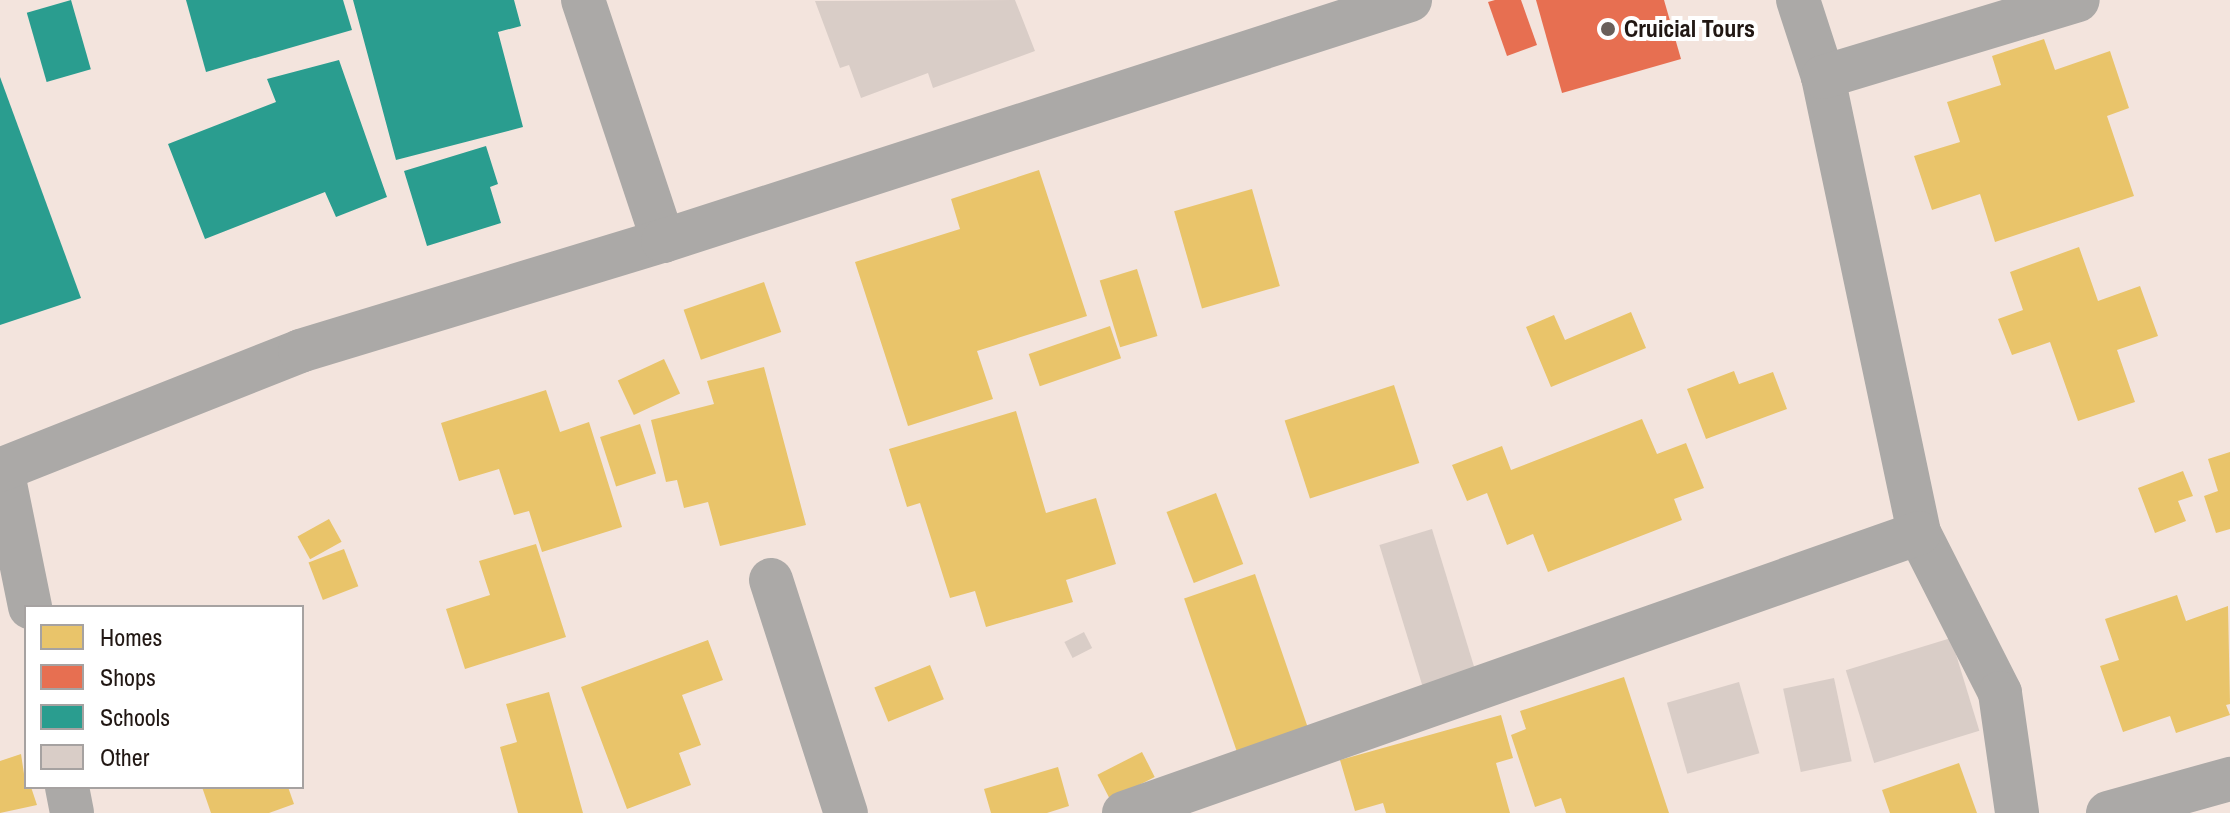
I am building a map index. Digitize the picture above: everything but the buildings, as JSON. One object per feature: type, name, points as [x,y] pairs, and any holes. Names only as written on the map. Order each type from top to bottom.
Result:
[{"type":"street","points":[[583,0],[663,241]]},
{"type":"street","points":[[30,605],[1,469],[300,351],[663,241],[1410,0]]},
{"type":"street","points":[[1798,0],[1823,77],[1919,533],[2000,693],[2017,813]]},
{"type":"street","points":[[1823,77],[2078,0]]},
{"type":"street","points":[[1124,813],[1919,533]]},
{"type":"street","points":[[771,580],[846,813]]},
{"type":"street","points":[[2108,813],[2230,779]]},
{"type":"street","points":[[67,789],[72,813]]},
{"type":"place","name":"Cruicial Tours","points":[[1608,29]]}]
